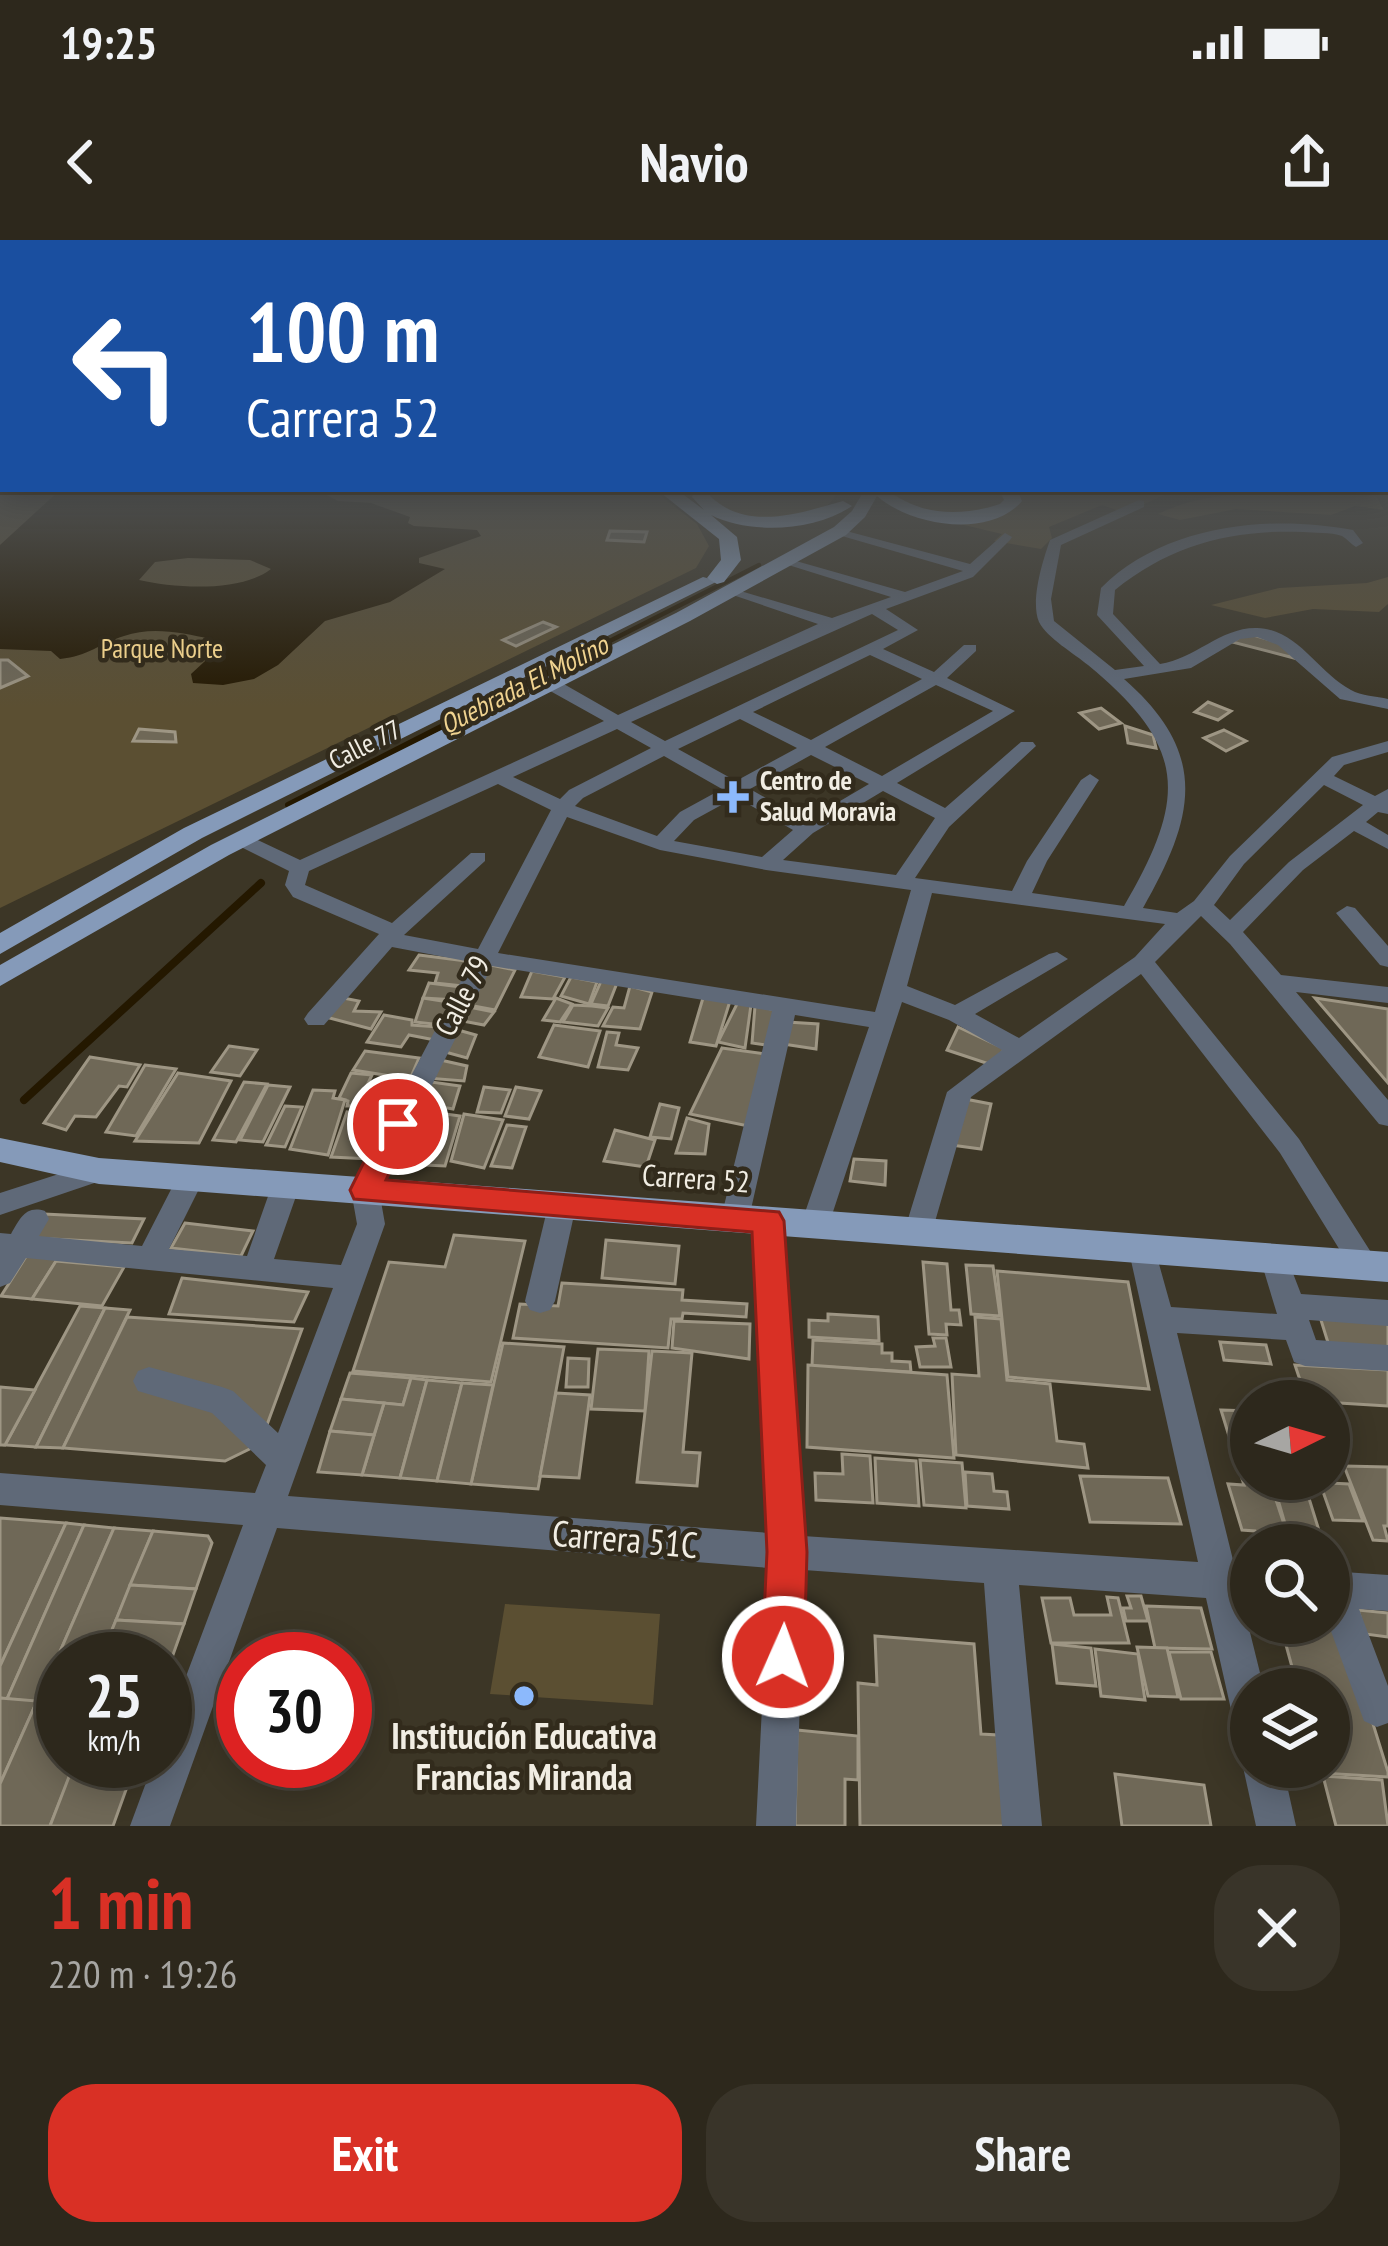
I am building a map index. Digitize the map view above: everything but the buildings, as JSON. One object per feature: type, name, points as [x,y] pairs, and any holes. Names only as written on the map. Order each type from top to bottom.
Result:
[{"type":"highway","points":[[724,584],[731,560]]},
{"type":"main road","name":"Calle 77","points":[[0,977],[242,840],[549,683],[759,560]]},
{"type":"main road","name":"Calle 77","points":[[0,942],[193,833],[724,584],[788,560]]},
{"type":"main road","points":[[274,794],[270,807],[277,812],[300,812]]},
{"type":"main road","name":"Carrera 52","points":[[0,1150],[99,1171],[1376,1266]]},
{"type":"street","points":[[788,560],[904,596]]},
{"type":"street","points":[[943,560],[971,568]]},
{"type":"street","points":[[300,868],[832,622],[968,574],[980,560]]},
{"type":"street","points":[[1049,560],[1044,599],[1047,622],[1156,721],[1176,766],[1180,796],[1150,876],[1130,913]]},
{"type":"street","points":[[1140,560],[1108,588],[1105,616],[1155,668]]},
{"type":"street","points":[[724,584],[832,622]]},
{"type":"street","name":"Calle 79","points":[[151,1826],[371,1224],[365,1190],[562,808],[576,794],[664,748],[910,630],[872,607]]},
{"type":"street","points":[[1110,676],[1199,661],[1236,635],[1259,632],[1284,642],[1346,695],[1388,704]]},
{"type":"street","points":[[660,844],[687,816],[937,678],[970,648]]},
{"type":"street","points":[[766,864],[806,829],[1006,711],[871,650]]},
{"type":"street","points":[[549,683],[806,829]]},
{"type":"street","points":[[740,712],[945,815]]},
{"type":"street","points":[[815,1224],[894,990],[915,856],[945,815],[1027,746]]},
{"type":"street","points":[[918,1232],[955,1097],[1143,962],[1338,760],[1388,746]]},
{"type":"street","points":[[495,776],[562,808],[660,844],[766,864],[1180,920]]},
{"type":"street","points":[[1324,778],[1384,803]]},
{"type":"street","points":[[1018,899],[1036,861],[1090,780]]},
{"type":"street","points":[[1231,932],[1296,866],[1384,803]]},
{"type":"street","points":[[1352,822],[1388,843]]},
{"type":"street","points":[[242,840],[300,868]]},
{"type":"street","points":[[316,1019],[390,935],[478,856]]},
{"type":"street","points":[[300,868],[296,885],[300,892],[390,935],[481,958],[880,1021]]},
{"type":"street","points":[[1202,906],[1231,932],[1388,1117]]},
{"type":"street","points":[[1347,913],[1388,960]]},
{"type":"street","points":[[957,1014],[1057,959]]},
{"type":"street","points":[[1143,962],[1220,1051],[1376,1266]]},
{"type":"street","points":[[1273,982],[1388,995]]},
{"type":"street","points":[[894,990],[957,1014],[1019,1049]]},
{"type":"street","points":[[776,1826],[787,1552],[751,1219],[786,1003]]},
{"type":"street","points":[[0,1204],[99,1171]]},
{"type":"street","points":[[150,1258],[191,1178]]},
{"type":"street","points":[[257,1268],[286,1184]]},
{"type":"street","points":[[540,1300],[562,1206]]},
{"type":"street","points":[[0,1275],[9,1244],[34,1219]]},
{"type":"street","points":[[9,1244],[350,1278]]},
{"type":"street","points":[[1142,1247],[1230,1558]]},
{"type":"street","points":[[1274,1258],[1305,1353],[1388,1358]]},
{"type":"street","points":[[1159,1319],[1388,1313]]},
{"type":"street","points":[[149,1381],[221,1401],[285,1462]]},
{"type":"street","name":"Carrera 51C","points":[[0,1490],[1230,1581]]},
{"type":"street","points":[[1000,1565],[1022,1826]]},
{"type":"street","points":[[1350,1591],[1388,1593]]},
{"type":"street","points":[[1350,1639],[1377,1708]]},
{"type":"street","points":[[1268,1788],[1276,1826]]},
{"type":"green space","name":"Parque Norte","points":[[0,560],[701,560],[696,568],[0,908]]},
{"type":"green space","points":[[1388,577],[1388,604],[1379,612],[1313,609],[1265,618],[1211,605],[1279,588],[1367,583]]},
{"type":"green space","points":[[505,1604],[660,1614],[653,1705],[490,1694]]},
{"type":"shaded area","points":[[0,560],[171,560],[155,562],[139,580],[188,586],[242,582],[271,569],[250,560],[419,560],[445,569],[390,602],[325,621],[278,665],[254,679],[223,685],[193,683],[191,674],[217,650],[211,639],[179,633],[135,633],[60,659],[51,651],[0,649]]},
{"type":"waterway","name":"Quebrada El Molino","points":[[600,646],[759,565]]},
{"type":"waterway","name":"Quebrada El Molino","points":[[288,805],[606,643]]},
{"type":"waterway","name":"Quebrada El Molino","points":[[24,1100],[261,883]]},
{"type":"place","name":"Centro de Salud Moravia","points":[[733,797]]},
{"type":"place","name":"Institución Educativa Francias Miranda","points":[[524,1696]]},
{"type":"route","points":[[398,1124],[365,1190],[768,1221],[787,1552],[783,1657]]}]
